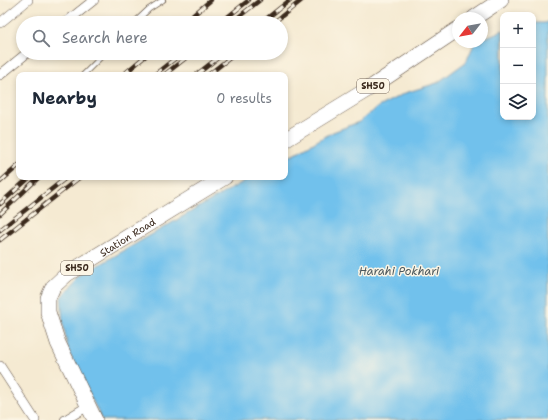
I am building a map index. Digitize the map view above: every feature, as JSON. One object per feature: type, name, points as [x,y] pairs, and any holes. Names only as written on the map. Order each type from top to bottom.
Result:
[{"type":"main road","points":[[483,12],[501,0]]},
{"type":"main road","name":"SH50","points":[[288,138],[373,86],[452,33]]},
{"type":"main road","name":"Station Road","points":[[95,420],[58,343],[48,312],[48,298],[52,287],[67,274],[220,180]]},
{"type":"street","points":[[0,23],[28,0]]},
{"type":"street","points":[[74,16],[94,0]]},
{"type":"street","points":[[0,75],[18,60]]},
{"type":"street","points":[[0,366],[35,420]]},
{"type":"street","points":[[65,420],[88,406]]},
{"type":"lane","points":[[142,16],[149,9],[164,0]]},
{"type":"lane","points":[[87,72],[98,60]]},
{"type":"water","name":"Harahi Pokhari","points":[[548,21],[548,420],[102,420],[69,353],[63,324],[61,297],[82,275],[247,180],[288,180],[288,157],[333,132],[359,122],[378,107],[405,93],[437,83],[466,62],[472,48],[488,48],[488,36],[500,31],[500,120],[536,120],[536,23],[545,23]]},
{"type":"railway","points":[[192,16],[211,0]]},
{"type":"railway","points":[[229,16],[249,0]]},
{"type":"railway","points":[[240,16],[260,0]]},
{"type":"railway","points":[[270,16],[290,0]]},
{"type":"railway","points":[[282,16],[302,0]]},
{"type":"railway","points":[[127,72],[141,60]]},
{"type":"railway","points":[[158,72],[173,60]]},
{"type":"railway","points":[[168,72],[183,60]]},
{"type":"railway","points":[[200,72],[215,60]]},
{"type":"railway","points":[[212,72],[227,60]]},
{"type":"railway","points":[[0,182],[16,168]]},
{"type":"railway","points":[[0,204],[27,180]]},
{"type":"railway","points":[[0,214],[36,180]]},
{"type":"railway","points":[[0,230],[63,180]]},
{"type":"railway","points":[[0,240],[76,180]]}]
